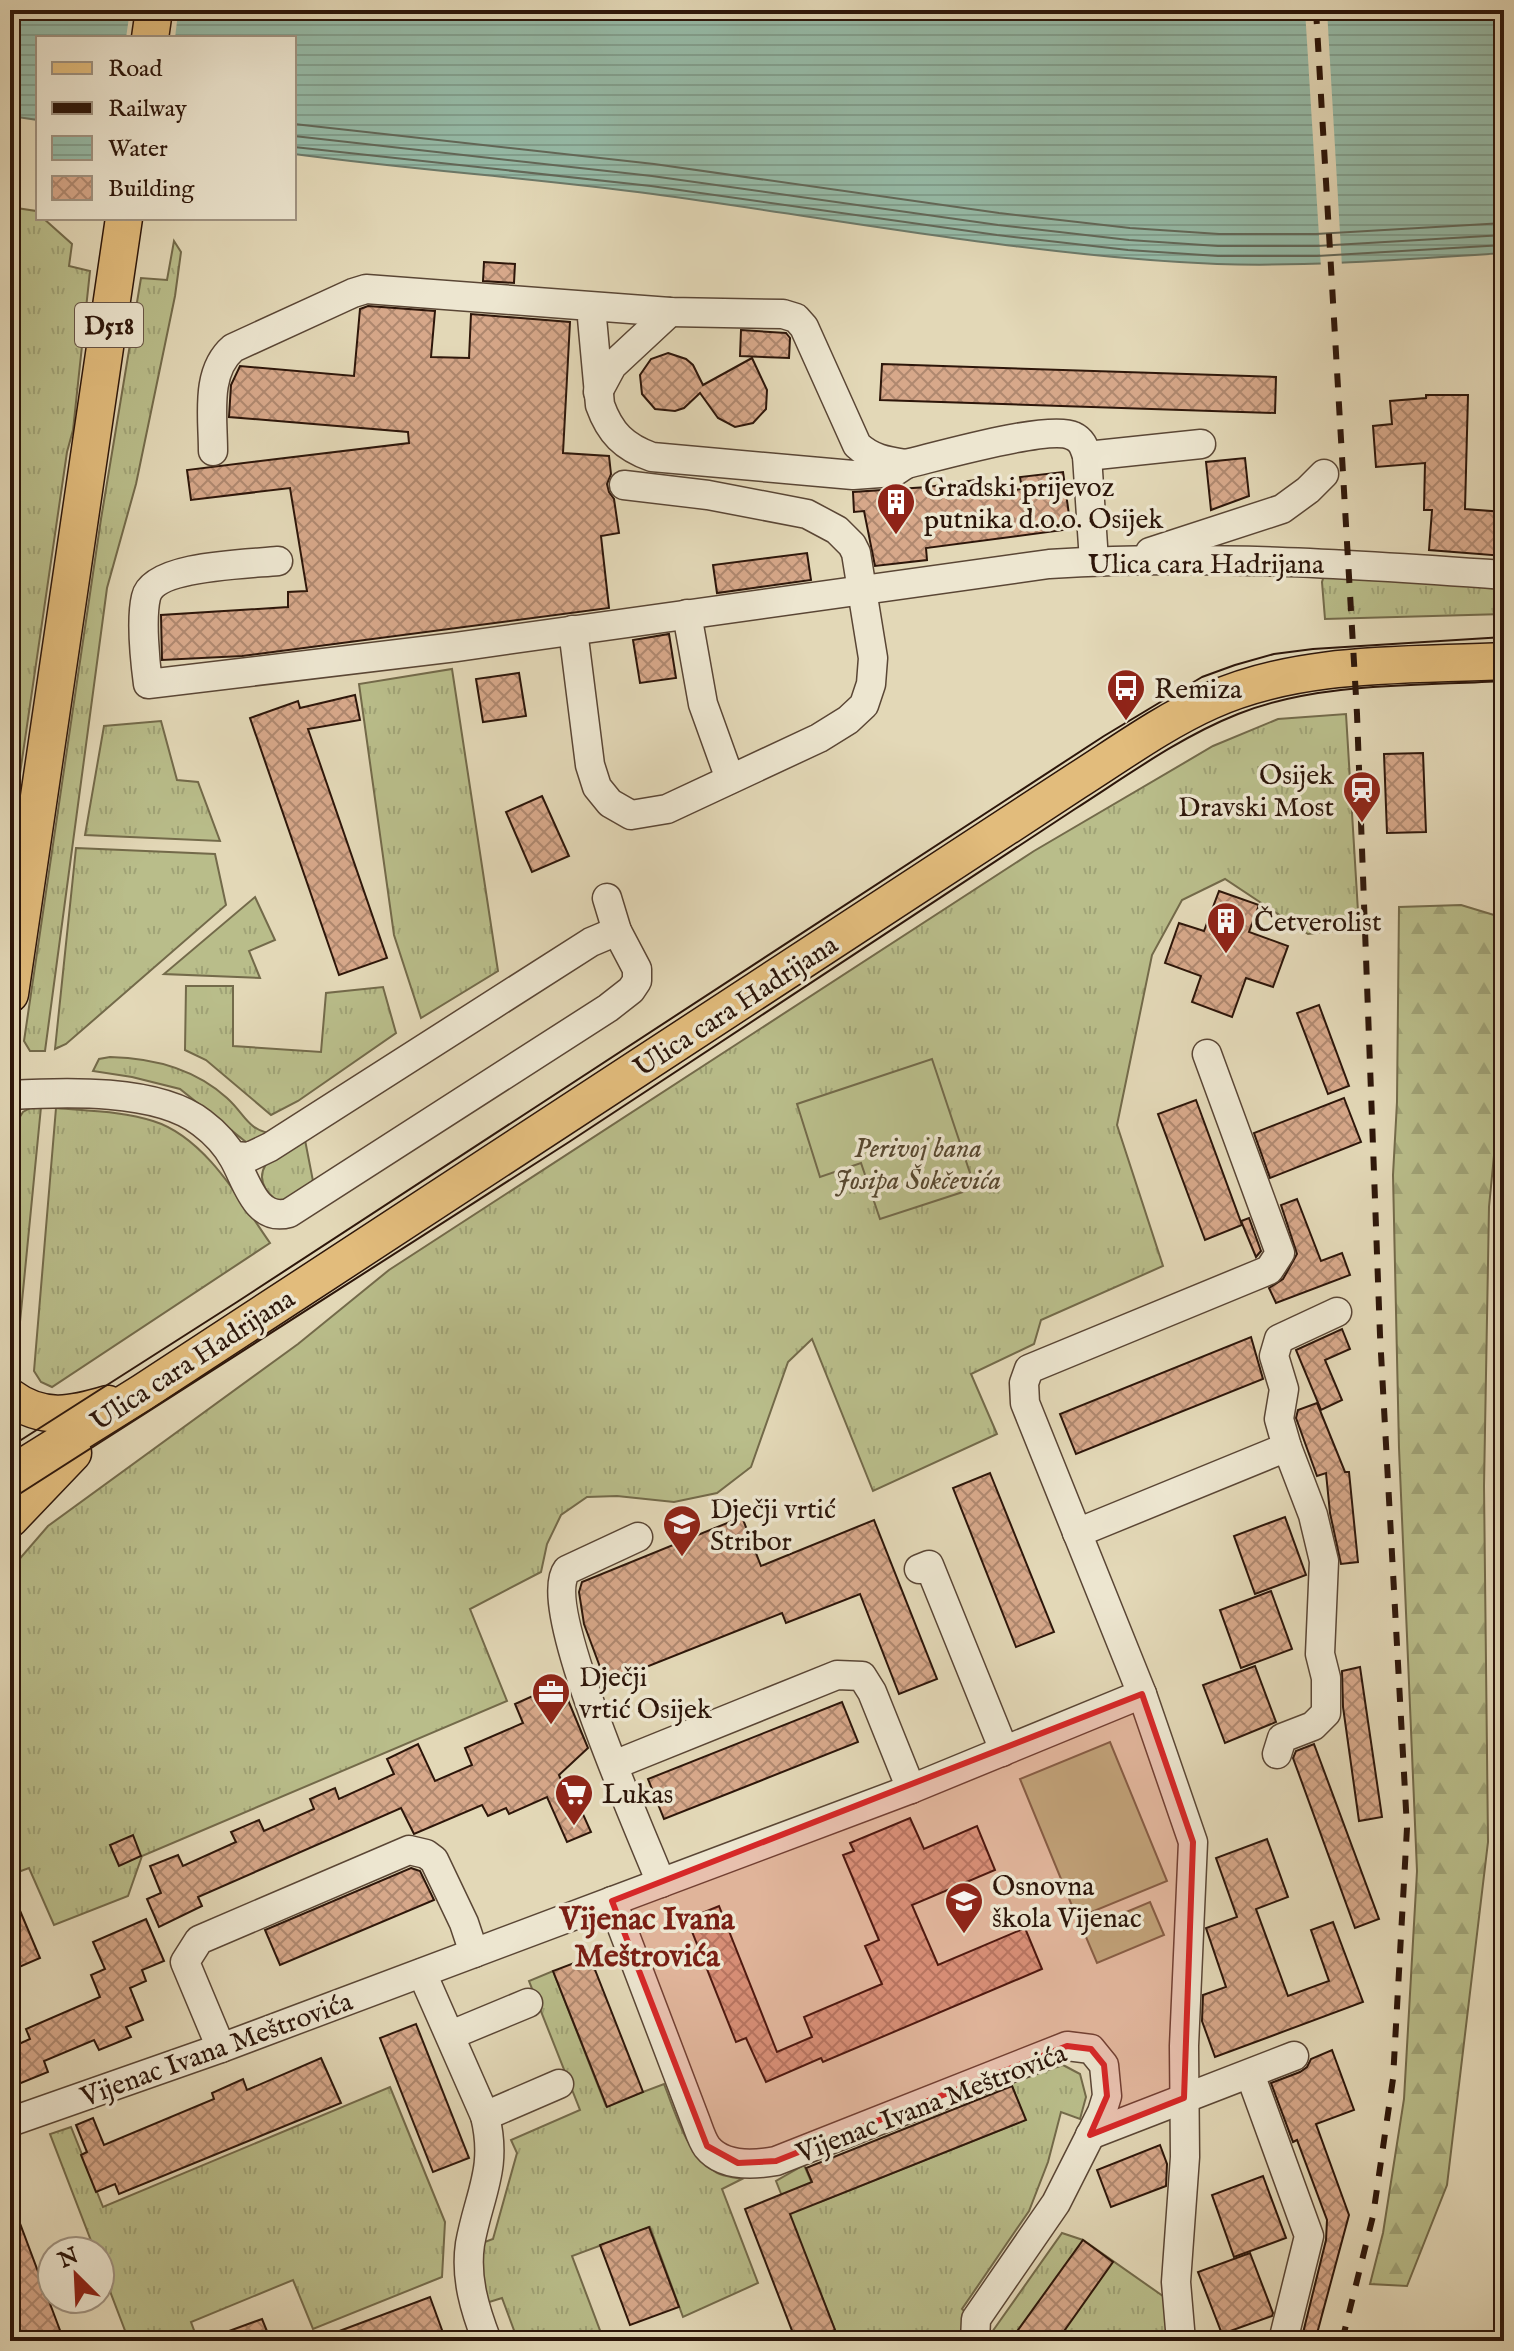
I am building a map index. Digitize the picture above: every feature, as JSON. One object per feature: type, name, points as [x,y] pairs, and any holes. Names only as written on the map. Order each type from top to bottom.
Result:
[{"type":"main road","points":[[150,36],[154,10]]},
{"type":"main road","name":"D518","points":[[10,994],[124,220]]},
{"type":"main road","name":"Ulica cara Hadrijana","points":[[10,1475],[143,1392],[1075,782],[1190,710],[1236,690],[1290,676],[1347,669],[1504,661]]},
{"type":"main road","points":[[10,1397],[29,1409],[62,1415],[86,1411],[143,1392]]},
{"type":"main road","points":[[10,1519],[59,1466],[143,1392]]},
{"type":"street","points":[[213,451],[214,374],[221,358],[233,348],[366,289],[670,312],[783,314],[796,318],[804,327],[857,445],[866,454],[906,464]]},
{"type":"street","points":[[591,307],[598,392],[606,421],[617,438],[631,449],[652,457],[853,475],[894,472],[906,464],[1056,432],[1072,435],[1083,443],[1087,456],[1094,561]]},
{"type":"street","points":[[598,392],[612,366],[670,312]]},
{"type":"street","points":[[1087,456],[1201,444]]},
{"type":"street","points":[[1127,560],[1282,509],[1324,474]]},
{"type":"street","points":[[573,630],[590,765],[597,787],[610,803],[631,815],[667,809],[819,738],[848,720],[864,705],[871,684],[873,658],[852,545],[837,530],[807,514],[708,495],[624,485]]},
{"type":"street","name":"Ulica cara Hadrijana","points":[[278,561],[192,570],[169,575],[154,583],[146,594],[145,661],[148,684],[573,630],[1037,565],[1127,560],[1309,561],[1504,575]]},
{"type":"street","points":[[687,614],[703,704],[730,779]]},
{"type":"street","points":[[10,1095],[88,1093],[159,1104],[183,1111],[200,1121],[233,1156],[247,1187],[268,1213],[278,1216],[289,1213],[608,1008],[631,990],[637,981],[637,969],[617,931],[607,898]]},
{"type":"street","points":[[233,1156],[249,1157],[270,1147],[591,942],[617,931]]},
{"type":"street","points":[[1181,2341],[1176,2282],[1185,2157],[1184,2098],[1193,1842],[1142,1694],[1025,1403],[1024,1383],[1029,1369],[1269,1270],[1280,1253],[1207,1054]]},
{"type":"street","points":[[1277,1754],[1282,1738],[1313,1726],[1326,1713],[1326,1678],[1320,1654],[1324,1561],[1313,1515],[1279,1419],[1284,1389],[1274,1356],[1275,1346],[1279,1339],[1337,1312]]},
{"type":"street","points":[[1077,1533],[1287,1447]]},
{"type":"street","points":[[638,1537],[567,1570],[562,1576],[560,1588],[572,1649],[586,1694],[661,1883]]},
{"type":"street","points":[[919,1569],[929,1565],[1002,1752]]},
{"type":"street","points":[[614,1765],[837,1675],[851,1674],[862,1676],[872,1692],[911,1789]]},
{"type":"street","name":"Vijenac Ivana Meštrovića","points":[[10,2122],[221,2048],[911,1789],[1142,1694]]},
{"type":"street","points":[[221,2048],[185,1962],[199,1940],[409,1850],[426,1854],[434,1860],[464,1923],[474,1953]]},
{"type":"street","name":"Vijenac Ivana Meštrovića","points":[[612,1901],[696,2122],[707,2146],[720,2158],[738,2163],[776,2161],[1067,2046],[1091,2049],[1104,2065],[1107,2096],[1102,2112],[1056,2203],[976,2319],[975,2341]]},
{"type":"street","points":[[422,1973],[485,2116],[491,2141],[491,2163],[470,2247],[469,2274],[473,2303],[487,2341]]},
{"type":"street","points":[[451,2035],[528,2003]]},
{"type":"street","points":[[1090,2135],[1294,2056]]},
{"type":"street","points":[[1250,2074],[1309,2236],[1283,2341]]},
{"type":"street","points":[[485,2116],[559,2084]]},
{"type":"highlighted area","points":[[1142,1694],[1193,1842],[1184,2098],[1090,2135],[1107,2096],[1104,2065],[1091,2049],[1067,2046],[776,2161],[738,2163],[707,2146],[612,1901]]},
{"type":"green space","points":[[10,207],[36,211],[36,220],[45,220],[72,244],[69,266],[90,271],[73,430],[67,452],[10,842]]},
{"type":"green space","points":[[174,241],[181,252],[175,296],[136,484],[107,588],[45,1051],[30,1051],[24,1041],[101,519],[141,278],[167,280]]},
{"type":"green space","points":[[1325,572],[1504,585],[1504,614],[1325,619],[1322,582]]},
{"type":"green space","points":[[452,669],[498,971],[421,1018],[394,935],[359,684]]},
{"type":"green space","name":"Perivoj bana Josipa Šokčevića","points":[[1346,714],[1359,928],[1308,934],[1225,879],[1182,900],[1152,955],[1117,1125],[1163,1266],[1041,1320],[1034,1344],[971,1374],[997,1434],[873,1491],[812,1339],[788,1362],[751,1467],[717,1493],[674,1502],[617,1496],[587,1497],[561,1515],[547,1544],[541,1572],[470,1609],[507,1701],[142,1856],[128,1896],[54,1925],[29,1868],[10,1875],[10,1576],[16,1563],[48,1526],[298,1344],[389,1270],[1034,851],[1213,746],[1278,719]]},
{"type":"green space","points":[[161,721],[177,780],[198,782],[220,841],[85,835],[104,726]]},
{"type":"green space","points":[[76,848],[215,854],[226,905],[66,1044],[55,1049]]},
{"type":"green space","points":[[255,897],[275,940],[249,951],[260,978],[164,974]]},
{"type":"green space","points":[[1461,905],[1504,918],[1504,1053],[1489,1207],[1484,1486],[1488,1842],[1447,2185],[1407,2286],[1370,2284],[1383,2233],[1404,2099],[1417,1871],[1399,1448],[1393,1175],[1399,907]]},
{"type":"green space","points":[[186,986],[233,986],[233,1046],[321,1052],[326,993],[383,987],[396,1033],[298,1101],[271,1115],[206,1060],[185,1050]]},
{"type":"green space","points":[[110,1057],[157,1063],[187,1073],[215,1088],[258,1130],[275,1134],[255,1144],[246,1142],[180,1089],[93,1071],[99,1059]]},
{"type":"green space","points":[[932,1059],[975,1188],[880,1219],[861,1163],[820,1177],[797,1104]]},
{"type":"green space","points":[[32,1107],[41,1107],[15,1373],[10,1370],[10,1169],[16,1123],[23,1112]]},
{"type":"green space","points":[[56,1108],[129,1115],[172,1129],[205,1155],[220,1172],[270,1243],[52,1387],[41,1382],[34,1371]]},
{"type":"green space","points":[[305,1140],[313,1181],[281,1202],[264,1187],[264,1168],[275,1156]]},
{"type":"green space","points":[[1110,1742],[1167,1881],[1077,1918],[1020,1779]]},
{"type":"green space","points":[[1150,1902],[1164,1935],[1097,1963],[1083,1930]]},
{"type":"green space","points":[[553,1971],[606,2106],[664,2084],[684,2133],[698,2156],[717,2173],[742,2179],[722,2189],[758,2283],[683,2317],[650,2227],[572,2256],[604,2341],[518,2341],[502,2298],[486,2303],[484,2296],[482,2243],[493,2239],[517,2153],[511,2140],[580,2110],[529,1981]]},
{"type":"green space","points":[[1063,2065],[1080,2074],[1086,2097],[1080,2119],[1061,2112],[1048,2162],[1029,2211],[962,2309],[970,2317],[963,2341],[807,2341],[835,2330],[776,2181],[804,2165],[820,2202],[1025,2120],[1011,2083]]},
{"type":"green space","points":[[390,2087],[445,2222],[442,2277],[313,2329],[293,2280],[191,2322],[198,2341],[129,2341],[116,2307],[116,2235],[89,2235],[50,2134],[71,2127],[103,2207]]},
{"type":"green space","points":[[1062,2233],[1083,2240],[1170,2301],[1174,2341],[991,2341],[992,2332]]},
{"type":"water","points":[[10,10],[1504,10],[1504,253],[1289,264],[1146,260],[1005,245],[608,188],[296,154],[296,36],[36,36],[36,120],[10,116]]},
{"type":"pier","points":[[130,10],[183,10],[178,13],[175,36],[126,36]]},
{"type":"pier","points":[[1305,10],[1327,10],[1342,267],[1321,268]]},
{"type":"building","points":[[484,262],[515,264],[514,283],[483,281]]},
{"type":"building","points":[[368,306],[435,311],[431,357],[469,358],[471,314],[570,322],[563,453],[609,456],[611,474],[607,484],[614,499],[619,533],[601,536],[609,608],[242,656],[162,660],[161,615],[288,607],[288,592],[307,591],[290,488],[191,500],[187,470],[409,443],[408,432],[229,417],[231,385],[240,366],[354,376],[360,309]]},
{"type":"building","points":[[741,330],[786,333],[790,338],[789,358],[740,356]]},
{"type":"building","points":[[668,353],[693,365],[703,385],[752,358],[767,390],[766,409],[753,423],[735,427],[718,418],[700,393],[684,408],[675,411],[655,409],[642,394],[640,375],[651,359]]},
{"type":"building","points":[[882,364],[1276,377],[1275,413],[880,400]]},
{"type":"building","points":[[1426,395],[1468,395],[1465,509],[1504,512],[1504,556],[1429,550],[1432,510],[1424,510],[1425,463],[1376,467],[1373,426],[1392,424],[1390,401],[1426,398]]},
{"type":"building","points":[[1245,458],[1249,496],[1211,510],[1206,462]]},
{"type":"building","points":[[1063,472],[1071,529],[926,548],[927,560],[875,566],[864,511],[854,512],[853,492],[928,487],[983,479],[985,494],[1022,489],[1020,477]]},
{"type":"building","points":[[807,553],[811,580],[717,593],[713,565]]},
{"type":"building","points":[[669,634],[676,678],[640,683],[633,640]]},
{"type":"building","points":[[519,673],[526,716],[483,722],[476,679]]},
{"type":"building","points":[[355,695],[360,720],[308,729],[387,958],[339,975],[250,718],[298,701],[300,708]]},
{"type":"building","name":"Osijek Dravski Most","points":[[1423,753],[1426,832],[1387,833],[1384,754]]},
{"type":"building","points":[[542,796],[569,856],[532,872],[506,812]]},
{"type":"building","name":"Četverolist","points":[[1219,891],[1259,905],[1249,932],[1288,946],[1273,987],[1246,978],[1232,1017],[1192,1002],[1201,976],[1165,963],[1179,923],[1204,931]]},
{"type":"building","points":[[1319,1005],[1349,1086],[1328,1094],[1297,1013]]},
{"type":"building","points":[[1344,1098],[1361,1142],[1270,1178],[1254,1133]]},
{"type":"building","points":[[1196,1100],[1242,1225],[1205,1240],[1158,1114]]},
{"type":"building","points":[[1297,1199],[1321,1261],[1342,1253],[1350,1275],[1276,1303],[1269,1288],[1283,1279],[1297,1254],[1281,1205]]},
{"type":"building","points":[[1249,1218],[1261,1251],[1256,1257],[1241,1221]]},
{"type":"building","points":[[1342,1329],[1350,1349],[1325,1360],[1342,1400],[1321,1410],[1296,1350]]},
{"type":"building","points":[[1251,1337],[1263,1379],[1076,1454],[1060,1414]]},
{"type":"building","points":[[1317,1403],[1345,1472],[1349,1472],[1358,1562],[1341,1564],[1330,1513],[1326,1473],[1317,1476],[1296,1418],[1298,1410]]},
{"type":"building","points":[[990,1473],[1054,1632],[1016,1647],[953,1488]]},
{"type":"building","points":[[742,1517],[761,1566],[874,1520],[937,1679],[899,1694],[860,1594],[786,1623],[782,1613],[606,1683],[584,1624],[579,1592],[582,1582]]},
{"type":"building","points":[[1285,1517],[1306,1575],[1255,1594],[1234,1536]]},
{"type":"building","points":[[1271,1591],[1292,1649],[1241,1668],[1220,1610]]},
{"type":"building","points":[[1255,1666],[1276,1722],[1225,1743],[1203,1685]]},
{"type":"building","points":[[1360,1667],[1382,1817],[1359,1821],[1343,1707],[1342,1671]]},
{"type":"building","points":[[563,1688],[588,1748],[559,1775],[576,1815],[582,1812],[591,1832],[567,1842],[547,1797],[509,1814],[506,1808],[488,1816],[482,1805],[414,1834],[401,1808],[198,1897],[202,1906],[159,1927],[147,1899],[161,1893],[150,1866],[178,1855],[183,1866],[236,1842],[231,1832],[259,1820],[264,1831],[314,1809],[310,1799],[335,1788],[339,1799],[394,1774],[387,1759],[418,1744],[435,1781],[472,1765],[465,1748],[523,1723],[515,1704],[537,1694],[539,1698]]},
{"type":"building","points":[[842,1702],[858,1742],[664,1819],[648,1779]]},
{"type":"building","points":[[1314,1744],[1379,1919],[1355,1928],[1293,1758],[1296,1751]]},
{"type":"building","points":[[910,1818],[924,1849],[977,1826],[995,1870],[912,1905],[938,1965],[1025,1928],[1042,1969],[823,2062],[821,2058],[766,2082],[746,2038],[736,2042],[687,1919],[719,1906],[777,2052],[812,2037],[804,2017],[882,1984],[865,1946],[879,1940],[843,1855],[854,1851],[850,1843]]},
{"type":"building","points":[[133,1835],[141,1856],[119,1866],[110,1845]]},
{"type":"building","points":[[1267,1839],[1288,1897],[1256,1909],[1288,1996],[1329,1981],[1311,1930],[1333,1922],[1363,2002],[1215,2057],[1202,2021],[1203,1995],[1226,1987],[1206,1928],[1237,1917],[1216,1858]]},
{"type":"building","points":[[411,1868],[420,1871],[434,1900],[280,1965],[265,1930]]},
{"type":"building","points":[[10,1887],[40,1958],[10,1971]]},
{"type":"building","points":[[146,1919],[164,1961],[142,1970],[146,1981],[130,1988],[143,2020],[126,2027],[131,2037],[99,2050],[94,2040],[44,2061],[48,2072],[16,2085],[10,2072],[10,2048],[30,2039],[26,2029],[100,1997],[91,1975],[105,1969],[93,1942]]},
{"type":"building","points":[[590,1957],[643,2092],[607,2107],[553,1971]]},
{"type":"building","points":[[416,2024],[469,2158],[433,2172],[380,2038]]},
{"type":"building","points":[[1332,2050],[1354,2110],[1316,2124],[1349,2215],[1315,2341],[1301,2341],[1326,2240],[1327,2220],[1297,2140],[1293,2142],[1271,2083],[1300,2072],[1311,2059]]},
{"type":"building","points":[[321,2058],[341,2103],[119,2194],[115,2184],[96,2192],[81,2155],[87,2152],[76,2125],[93,2118],[104,2145],[214,2099],[212,2093],[243,2079],[247,2090]]},
{"type":"building","points":[[1012,2086],[1026,2120],[790,2214],[835,2330],[807,2341],[796,2341],[745,2209],[812,2182],[806,2168]]},
{"type":"building","points":[[1160,2145],[1167,2164],[1166,2186],[1111,2207],[1097,2170]]},
{"type":"building","points":[[1263,2176],[1286,2238],[1234,2257],[1212,2195]]},
{"type":"building","points":[[10,2203],[36,2266],[36,2315],[54,2315],[64,2341],[19,2341],[10,2318]]},
{"type":"building","points":[[649,2227],[679,2307],[630,2325],[600,2245]]},
{"type":"building","points":[[1083,2240],[1113,2262],[1057,2341],[1010,2341]]},
{"type":"building","points":[[1250,2253],[1272,2316],[1222,2334],[1198,2272]]},
{"type":"building","points":[[430,2297],[446,2341],[318,2341],[318,2339]]},
{"type":"building","points":[[262,2319],[271,2341],[207,2339]]},
{"type":"tram line","points":[[10,1447],[1104,736],[1202,677],[1274,654],[1504,637]]},
{"type":"tram line","points":[[10,1500],[569,1142],[1175,745],[1238,714],[1301,696],[1369,687],[1504,681]]},
{"type":"railway","points":[[1316,10],[1357,714],[1380,1335],[1407,1828],[1393,2079],[1373,2216],[1342,2341]]},
{"type":"place","name":"Gradski prijevoz putnika d.o.o. Osijek","points":[[896,536]]},
{"type":"place","name":"Remiza","points":[[1126,722]]},
{"type":"place","name":"Osijek Dravski Most","points":[[1362,824]]},
{"type":"place","name":"Četverolist","points":[[1226,955]]},
{"type":"place","name":"Dječji vrtić Stribor","points":[[682,1558]]},
{"type":"place","name":"Dječji vrtić Osijek","points":[[551,1726]]},
{"type":"place","name":"Lukas","points":[[574,1827]]},
{"type":"place","name":"Osnovna škola Vijenac","points":[[964,1935]]},
{"type":"district","name":"Vijenac Ivana Meštrovića","points":[[647,1936]]}]
